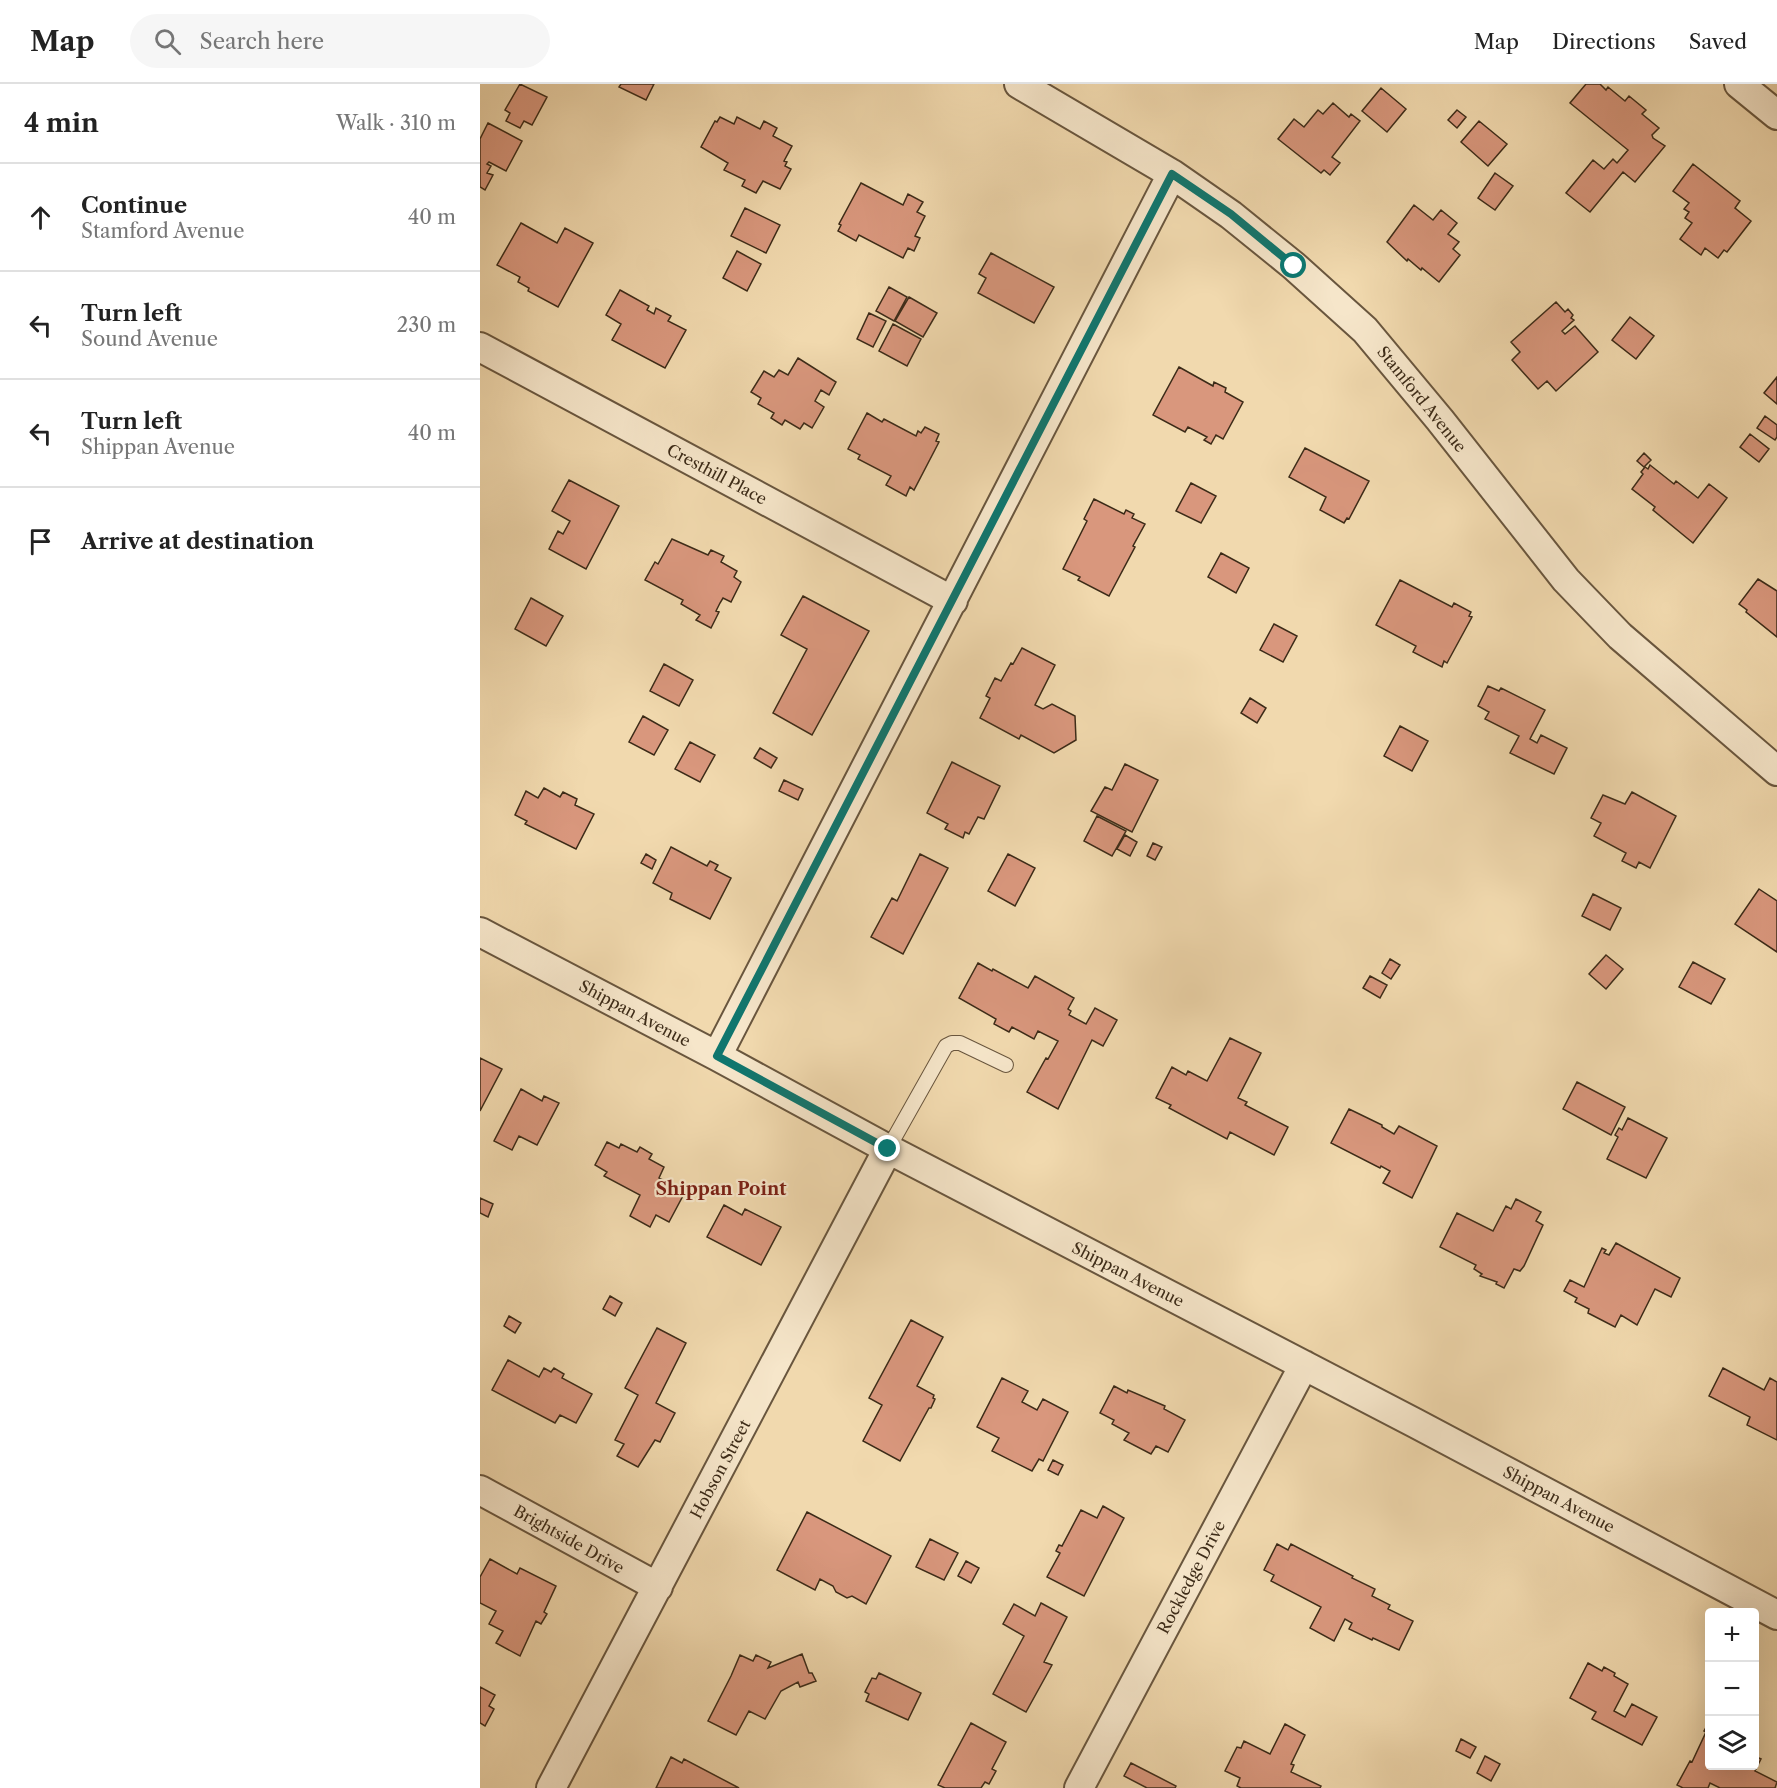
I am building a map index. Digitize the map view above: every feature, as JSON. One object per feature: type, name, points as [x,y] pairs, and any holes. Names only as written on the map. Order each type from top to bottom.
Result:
[{"type":"street","name":"Stamford Avenue","points":[[1019,84],[1172,174],[1231,214],[1294,266],[1365,330],[1448,429],[1566,580],[1620,636],[1777,771]]},
{"type":"street","points":[[1739,84],[1777,115]]},
{"type":"street","points":[[717,1056],[1172,174]]},
{"type":"street","name":"Cresthill Place","points":[[480,347],[953,600]]},
{"type":"street","name":"Shippan Avenue","points":[[480,932],[717,1056],[888,1149],[1304,1365],[1777,1615]]},
{"type":"street","name":"Hobson Street","points":[[551,1788],[888,1149]]},
{"type":"street","name":"Rockledge Drive","points":[[1079,1788],[1304,1365]]},
{"type":"street","name":"Brightside Drive","points":[[480,1490],[658,1587]]},
{"type":"lane","points":[[888,1149],[946,1046],[960,1043],[1006,1065]]},
{"type":"building","points":[[520,84],[547,97],[532,125],[524,121],[520,128],[506,121],[510,113],[505,110]]},
{"type":"building","points":[[621,84],[654,84],[646,100],[619,87]]},
{"type":"building","points":[[1586,84],[1600,84],[1606,90],[1608,87],[1625,101],[1629,96],[1646,110],[1642,114],[1659,128],[1652,135],[1653,138],[1665,146],[1635,182],[1623,172],[1590,212],[1566,193],[1593,160],[1604,169],[1613,159],[1617,163],[1628,150],[1570,103]]},
{"type":"building","points":[[1381,88],[1406,109],[1387,132],[1362,111]]},
{"type":"building","points":[[1333,103],[1349,117],[1351,114],[1360,121],[1332,157],[1340,163],[1330,175],[1324,170],[1321,173],[1278,139],[1294,119],[1304,127],[1318,110],[1323,114]]},
{"type":"building","points":[[1457,110],[1466,117],[1457,128],[1448,120]]},
{"type":"building","points":[[720,117],[734,124],[737,117],[760,129],[764,121],[777,128],[773,136],[792,146],[784,161],[787,162],[785,166],[791,169],[780,189],[763,181],[756,193],[742,186],[745,180],[724,170],[728,163],[701,147],[715,121],[717,122]]},
{"type":"building","points":[[1479,121],[1507,144],[1488,166],[1461,142]]},
{"type":"building","points":[[488,123],[522,141],[506,171],[489,162],[487,164],[491,166],[487,173],[493,175],[485,190],[480,187],[480,139]]},
{"type":"building","points":[[1693,164],[1740,201],[1735,208],[1751,221],[1727,252],[1724,250],[1718,258],[1705,248],[1701,255],[1680,239],[1692,223],[1685,218],[1689,212],[1684,209],[1689,203],[1673,191]]},
{"type":"building","points":[[1495,173],[1513,186],[1495,210],[1478,198]]},
{"type":"building","points":[[861,183],[903,205],[908,194],[923,202],[917,212],[925,216],[915,236],[920,238],[914,251],[908,248],[903,258],[859,235],[856,241],[838,231],[841,225],[839,224]]},
{"type":"building","points":[[1414,205],[1433,220],[1441,210],[1457,223],[1448,234],[1459,242],[1453,249],[1460,255],[1439,282],[1422,268],[1421,270],[1408,259],[1407,261],[1387,242]]},
{"type":"building","points":[[745,208],[780,225],[766,253],[731,236]]},
{"type":"building","points":[[521,223],[557,243],[565,228],[593,243],[558,307],[528,291],[529,288],[518,282],[520,277],[497,265]]},
{"type":"building","points":[[737,251],[761,264],[747,291],[723,278]]},
{"type":"building","points":[[991,253],[1054,287],[1034,323],[978,293],[986,278],[979,274]]},
{"type":"building","points":[[889,287],[907,297],[894,321],[876,311]]},
{"type":"building","points":[[620,290],[649,306],[647,310],[654,314],[656,308],[671,316],[668,321],[686,330],[665,368],[612,340],[621,324],[606,315]]},
{"type":"building","points":[[909,297],[937,313],[923,337],[895,321]]},
{"type":"building","points":[[1556,302],[1565,312],[1568,309],[1573,315],[1571,318],[1574,320],[1562,331],[1565,334],[1575,326],[1598,352],[1556,391],[1547,381],[1538,389],[1512,360],[1520,352],[1511,342]]},
{"type":"building","points":[[869,313],[886,321],[873,347],[857,339]]},
{"type":"building","points":[[1630,317],[1654,336],[1636,359],[1612,340]]},
{"type":"building","points":[[893,324],[921,339],[907,366],[879,351]]},
{"type":"building","points":[[798,358],[836,382],[829,395],[821,390],[815,401],[824,407],[812,428],[804,423],[800,429],[785,420],[782,425],[771,418],[774,413],[758,404],[761,398],[751,392],[764,371],[774,377],[779,370],[788,375]]},
{"type":"building","points":[[1179,367],[1213,386],[1214,382],[1226,388],[1225,392],[1243,402],[1223,439],[1216,435],[1211,444],[1204,440],[1207,437],[1188,427],[1185,432],[1153,415]]},
{"type":"building","points":[[1777,377],[1777,404],[1764,393]]},
{"type":"building","points":[[867,413],[916,436],[918,431],[921,433],[925,427],[939,434],[936,441],[939,442],[914,490],[910,487],[906,496],[886,485],[891,476],[858,459],[860,455],[848,449]]},
{"type":"building","points":[[1765,416],[1777,425],[1775,440],[1757,428]]},
{"type":"building","points":[[1750,434],[1769,449],[1759,462],[1740,447]]},
{"type":"building","points":[[1305,448],[1369,481],[1349,519],[1347,518],[1344,523],[1320,510],[1326,497],[1289,477]]},
{"type":"building","points":[[1644,453],[1651,460],[1644,467],[1637,461]]},
{"type":"building","points":[[1650,465],[1674,484],[1676,481],[1698,498],[1709,484],[1727,498],[1693,543],[1653,510],[1655,507],[1632,489],[1643,474],[1641,472],[1645,467],[1648,469]]},
{"type":"building","points":[[569,480],[619,506],[586,569],[549,549],[558,531],[563,534],[570,521],[552,511]]},
{"type":"building","points":[[1191,483],[1216,496],[1201,523],[1176,511]]},
{"type":"building","points":[[1094,499],[1124,514],[1126,510],[1134,514],[1132,518],[1145,524],[1109,596],[1078,580],[1080,577],[1063,569],[1087,521],[1084,519]]},
{"type":"building","points":[[672,539],[708,555],[711,550],[724,556],[721,562],[737,571],[734,577],[741,582],[731,602],[723,598],[711,628],[696,620],[700,615],[681,604],[683,600],[645,580],[655,562],[658,564]]},
{"type":"building","points":[[1221,553],[1249,568],[1236,593],[1208,577]]},
{"type":"building","points":[[1758,579],[1777,591],[1777,637],[1739,604]]},
{"type":"building","points":[[1400,580],[1452,607],[1454,603],[1471,612],[1469,616],[1472,617],[1447,663],[1444,661],[1442,667],[1413,652],[1416,646],[1376,625]]},
{"type":"building","points":[[803,596],[869,631],[812,735],[773,713],[807,649],[781,635]]},
{"type":"building","points":[[531,598],[563,616],[546,646],[515,629]]},
{"type":"building","points":[[1274,624],[1297,636],[1283,662],[1260,650]]},
{"type":"building","points":[[1022,648],[1055,665],[1035,705],[1043,709],[1052,704],[1075,716],[1076,740],[1054,753],[1021,735],[1019,739],[980,718],[990,698],[986,696],[995,678],[1001,681]]},
{"type":"building","points":[[664,664],[693,680],[679,706],[650,691]]},
{"type":"building","points":[[1488,686],[1499,691],[1501,688],[1545,710],[1530,739],[1537,743],[1541,735],[1567,748],[1554,774],[1510,753],[1519,736],[1485,719],[1489,712],[1478,706]]},
{"type":"building","points":[[1250,698],[1266,708],[1257,723],[1241,713]]},
{"type":"building","points":[[643,716],[668,730],[654,755],[629,742]]},
{"type":"building","points":[[1400,726],[1428,741],[1412,771],[1384,756]]},
{"type":"building","points":[[690,742],[715,755],[700,782],[675,769]]},
{"type":"building","points":[[760,748],[777,758],[771,768],[754,758]]},
{"type":"building","points":[[952,762],[1000,786],[984,819],[978,817],[969,834],[965,832],[963,838],[945,829],[948,824],[927,813]]},
{"type":"building","points":[[1125,764],[1158,780],[1132,832],[1091,811],[1105,787],[1112,790]]},
{"type":"building","points":[[784,780],[803,789],[798,800],[779,791]]},
{"type":"building","points":[[544,788],[560,797],[563,792],[577,799],[575,805],[594,814],[576,849],[525,824],[527,821],[515,815],[526,791],[538,798]]},
{"type":"building","points":[[1632,792],[1676,816],[1650,868],[1639,862],[1636,868],[1622,861],[1626,853],[1594,836],[1601,823],[1591,818],[1603,795],[1625,804]]},
{"type":"building","points":[[1097,816],[1126,831],[1112,856],[1084,841]]},
{"type":"building","points":[[1125,835],[1137,842],[1130,856],[1117,849]]},
{"type":"building","points":[[1153,843],[1162,847],[1155,860],[1147,856]]},
{"type":"building","points":[[671,847],[707,866],[710,861],[718,865],[715,870],[731,878],[710,919],[670,899],[672,893],[653,883]]},
{"type":"building","points":[[646,854],[656,860],[652,869],[641,863]]},
{"type":"building","points":[[920,854],[948,868],[903,954],[871,937],[892,898],[897,901]]},
{"type":"building","points":[[1008,854],[1035,868],[1015,906],[988,891]]},
{"type":"building","points":[[1759,889],[1777,901],[1777,952],[1735,924]]},
{"type":"building","points":[[1593,894],[1621,908],[1610,930],[1582,916]]},
{"type":"building","points":[[1606,955],[1623,969],[1606,989],[1589,974]]},
{"type":"building","points":[[1390,959],[1400,965],[1391,979],[1382,973]]},
{"type":"building","points":[[1693,962],[1725,979],[1711,1004],[1679,987]]},
{"type":"building","points":[[978,963],[1028,988],[1035,976],[1074,998],[1068,1009],[1071,1011],[1069,1015],[1086,1024],[1095,1008],[1117,1020],[1103,1046],[1092,1040],[1058,1109],[1027,1092],[1058,1041],[1038,1031],[1034,1039],[1012,1027],[1009,1032],[994,1024],[996,1019],[959,998]]},
{"type":"building","points":[[1370,976],[1387,985],[1380,998],[1363,988]]},
{"type":"building","points":[[1230,1038],[1261,1053],[1238,1098],[1247,1102],[1245,1105],[1288,1127],[1274,1155],[1230,1132],[1227,1139],[1169,1108],[1171,1105],[1156,1098],[1172,1067],[1186,1075],[1188,1071],[1207,1081]]},
{"type":"building","points":[[480,1058],[502,1069],[480,1111]]},
{"type":"building","points":[[1577,1082],[1625,1107],[1611,1135],[1563,1109]]},
{"type":"building","points":[[521,1089],[542,1101],[544,1096],[559,1103],[537,1145],[519,1136],[512,1150],[494,1141]]},
{"type":"building","points":[[1349,1109],[1382,1125],[1394,1134],[1399,1126],[1437,1146],[1412,1198],[1383,1183],[1390,1171],[1331,1143]]},
{"type":"building","points":[[1628,1118],[1667,1138],[1646,1178],[1607,1159],[1618,1137],[1615,1135],[1619,1128],[1622,1130]]},
{"type":"building","points":[[607,1142],[619,1148],[621,1144],[637,1152],[640,1147],[652,1154],[649,1159],[664,1167],[659,1178],[685,1192],[669,1222],[656,1215],[650,1227],[630,1216],[640,1195],[604,1176],[607,1172],[595,1165]]},
{"type":"building","points":[[480,1198],[493,1204],[488,1217],[480,1213]]},
{"type":"building","points":[[1516,1199],[1541,1212],[1536,1221],[1543,1225],[1524,1266],[1520,1271],[1514,1269],[1504,1288],[1496,1284],[1497,1282],[1480,1276],[1482,1274],[1474,1269],[1476,1265],[1440,1247],[1457,1213],[1493,1231],[1506,1206],[1511,1209]]},
{"type":"building","points":[[724,1205],[742,1215],[745,1209],[781,1227],[761,1265],[707,1237]]},
{"type":"building","points":[[1616,1243],[1680,1278],[1671,1297],[1655,1289],[1637,1325],[1621,1315],[1615,1327],[1588,1313],[1589,1309],[1575,1302],[1577,1298],[1564,1291],[1570,1280],[1584,1287],[1602,1248],[1606,1250],[1604,1253],[1609,1255]]},
{"type":"building","points":[[610,1296],[622,1303],[615,1316],[603,1309]]},
{"type":"building","points":[[509,1316],[521,1323],[515,1333],[504,1326]]},
{"type":"building","points":[[911,1320],[943,1337],[917,1386],[934,1395],[935,1399],[900,1461],[863,1441],[882,1405],[869,1398]]},
{"type":"building","points":[[657,1328],[686,1343],[656,1403],[675,1413],[660,1442],[655,1440],[638,1467],[617,1456],[624,1444],[615,1440],[638,1395],[625,1388]]},
{"type":"building","points":[[508,1360],[539,1377],[544,1368],[551,1372],[554,1368],[564,1374],[562,1378],[592,1394],[576,1423],[560,1415],[555,1423],[492,1390]]},
{"type":"building","points":[[1723,1368],[1764,1390],[1770,1378],[1777,1382],[1777,1440],[1747,1425],[1750,1417],[1709,1396]]},
{"type":"building","points":[[1002,1378],[1028,1391],[1022,1402],[1037,1410],[1043,1399],[1068,1412],[1043,1461],[1039,1459],[1032,1471],[992,1451],[999,1438],[977,1427]]},
{"type":"building","points":[[1114,1386],[1165,1406],[1164,1409],[1185,1420],[1168,1452],[1156,1446],[1151,1454],[1124,1440],[1129,1433],[1112,1424],[1114,1420],[1100,1413]]},
{"type":"building","points":[[1053,1460],[1063,1465],[1058,1475],[1048,1470]]},
{"type":"building","points":[[1103,1506],[1124,1518],[1084,1596],[1047,1577],[1060,1553],[1056,1551],[1059,1545],[1062,1546],[1081,1510],[1097,1518]]},
{"type":"building","points":[[807,1512],[891,1556],[866,1604],[852,1596],[847,1598],[820,1579],[815,1590],[777,1570]]},
{"type":"building","points":[[930,1539],[958,1553],[944,1580],[916,1567]]},
{"type":"building","points":[[1277,1544],[1288,1550],[1291,1544],[1353,1576],[1352,1578],[1375,1589],[1372,1596],[1390,1605],[1388,1609],[1413,1621],[1399,1650],[1349,1629],[1352,1623],[1345,1619],[1334,1641],[1310,1628],[1321,1607],[1271,1581],[1274,1575],[1264,1570]]},
{"type":"building","points":[[490,1559],[517,1574],[520,1568],[556,1586],[544,1612],[547,1614],[541,1624],[536,1621],[520,1656],[496,1643],[503,1631],[489,1624],[496,1611],[480,1603],[480,1577]]},
{"type":"building","points":[[966,1561],[979,1568],[971,1583],[958,1576]]},
{"type":"building","points":[[1041,1603],[1067,1617],[1044,1662],[1052,1665],[1026,1712],[993,1694],[1024,1636],[1003,1624],[1014,1604],[1035,1616]]},
{"type":"building","points":[[802,1654],[809,1673],[812,1673],[816,1681],[800,1687],[798,1682],[781,1691],[765,1719],[749,1711],[736,1735],[708,1721],[740,1655],[753,1661],[756,1655],[771,1662],[768,1668]]},
{"type":"building","points":[[1588,1663],[1602,1671],[1604,1667],[1628,1684],[1614,1711],[1625,1717],[1632,1704],[1657,1717],[1642,1745],[1592,1719],[1596,1712],[1570,1698]]},
{"type":"building","points":[[879,1673],[921,1693],[908,1720],[866,1701],[869,1694],[865,1692],[872,1678],[876,1679]]},
{"type":"building","points":[[480,1687],[495,1695],[489,1706],[494,1709],[485,1726],[480,1723]]},
{"type":"building","points":[[971,1723],[1006,1742],[992,1769],[996,1771],[989,1784],[985,1782],[981,1788],[945,1788],[938,1785]]},
{"type":"building","points":[[1285,1724],[1305,1735],[1291,1764],[1294,1765],[1291,1772],[1321,1786],[1320,1788],[1241,1788],[1237,1786],[1240,1778],[1225,1771],[1237,1747],[1241,1748],[1244,1741],[1270,1754]]},
{"type":"building","points":[[1705,1734],[1705,1770],[1756,1770],[1777,1782],[1775,1788],[1720,1788],[1710,1783],[1708,1788],[1683,1788],[1677,1785],[1690,1761],[1692,1762]]},
{"type":"building","points":[[1461,1739],[1476,1747],[1470,1758],[1456,1751]]},
{"type":"building","points":[[1485,1756],[1500,1764],[1491,1781],[1477,1773]]},
{"type":"building","points":[[671,1757],[682,1763],[684,1759],[739,1788],[656,1788]]},
{"type":"building","points":[[1131,1763],[1176,1786],[1175,1788],[1147,1788],[1124,1776]]},
{"type":"district","name":"Shippan Point","points":[[721,1189]]},
{"type":"route","points":[[888,1149],[717,1056],[1172,174],[1231,214],[1294,266]]}]
